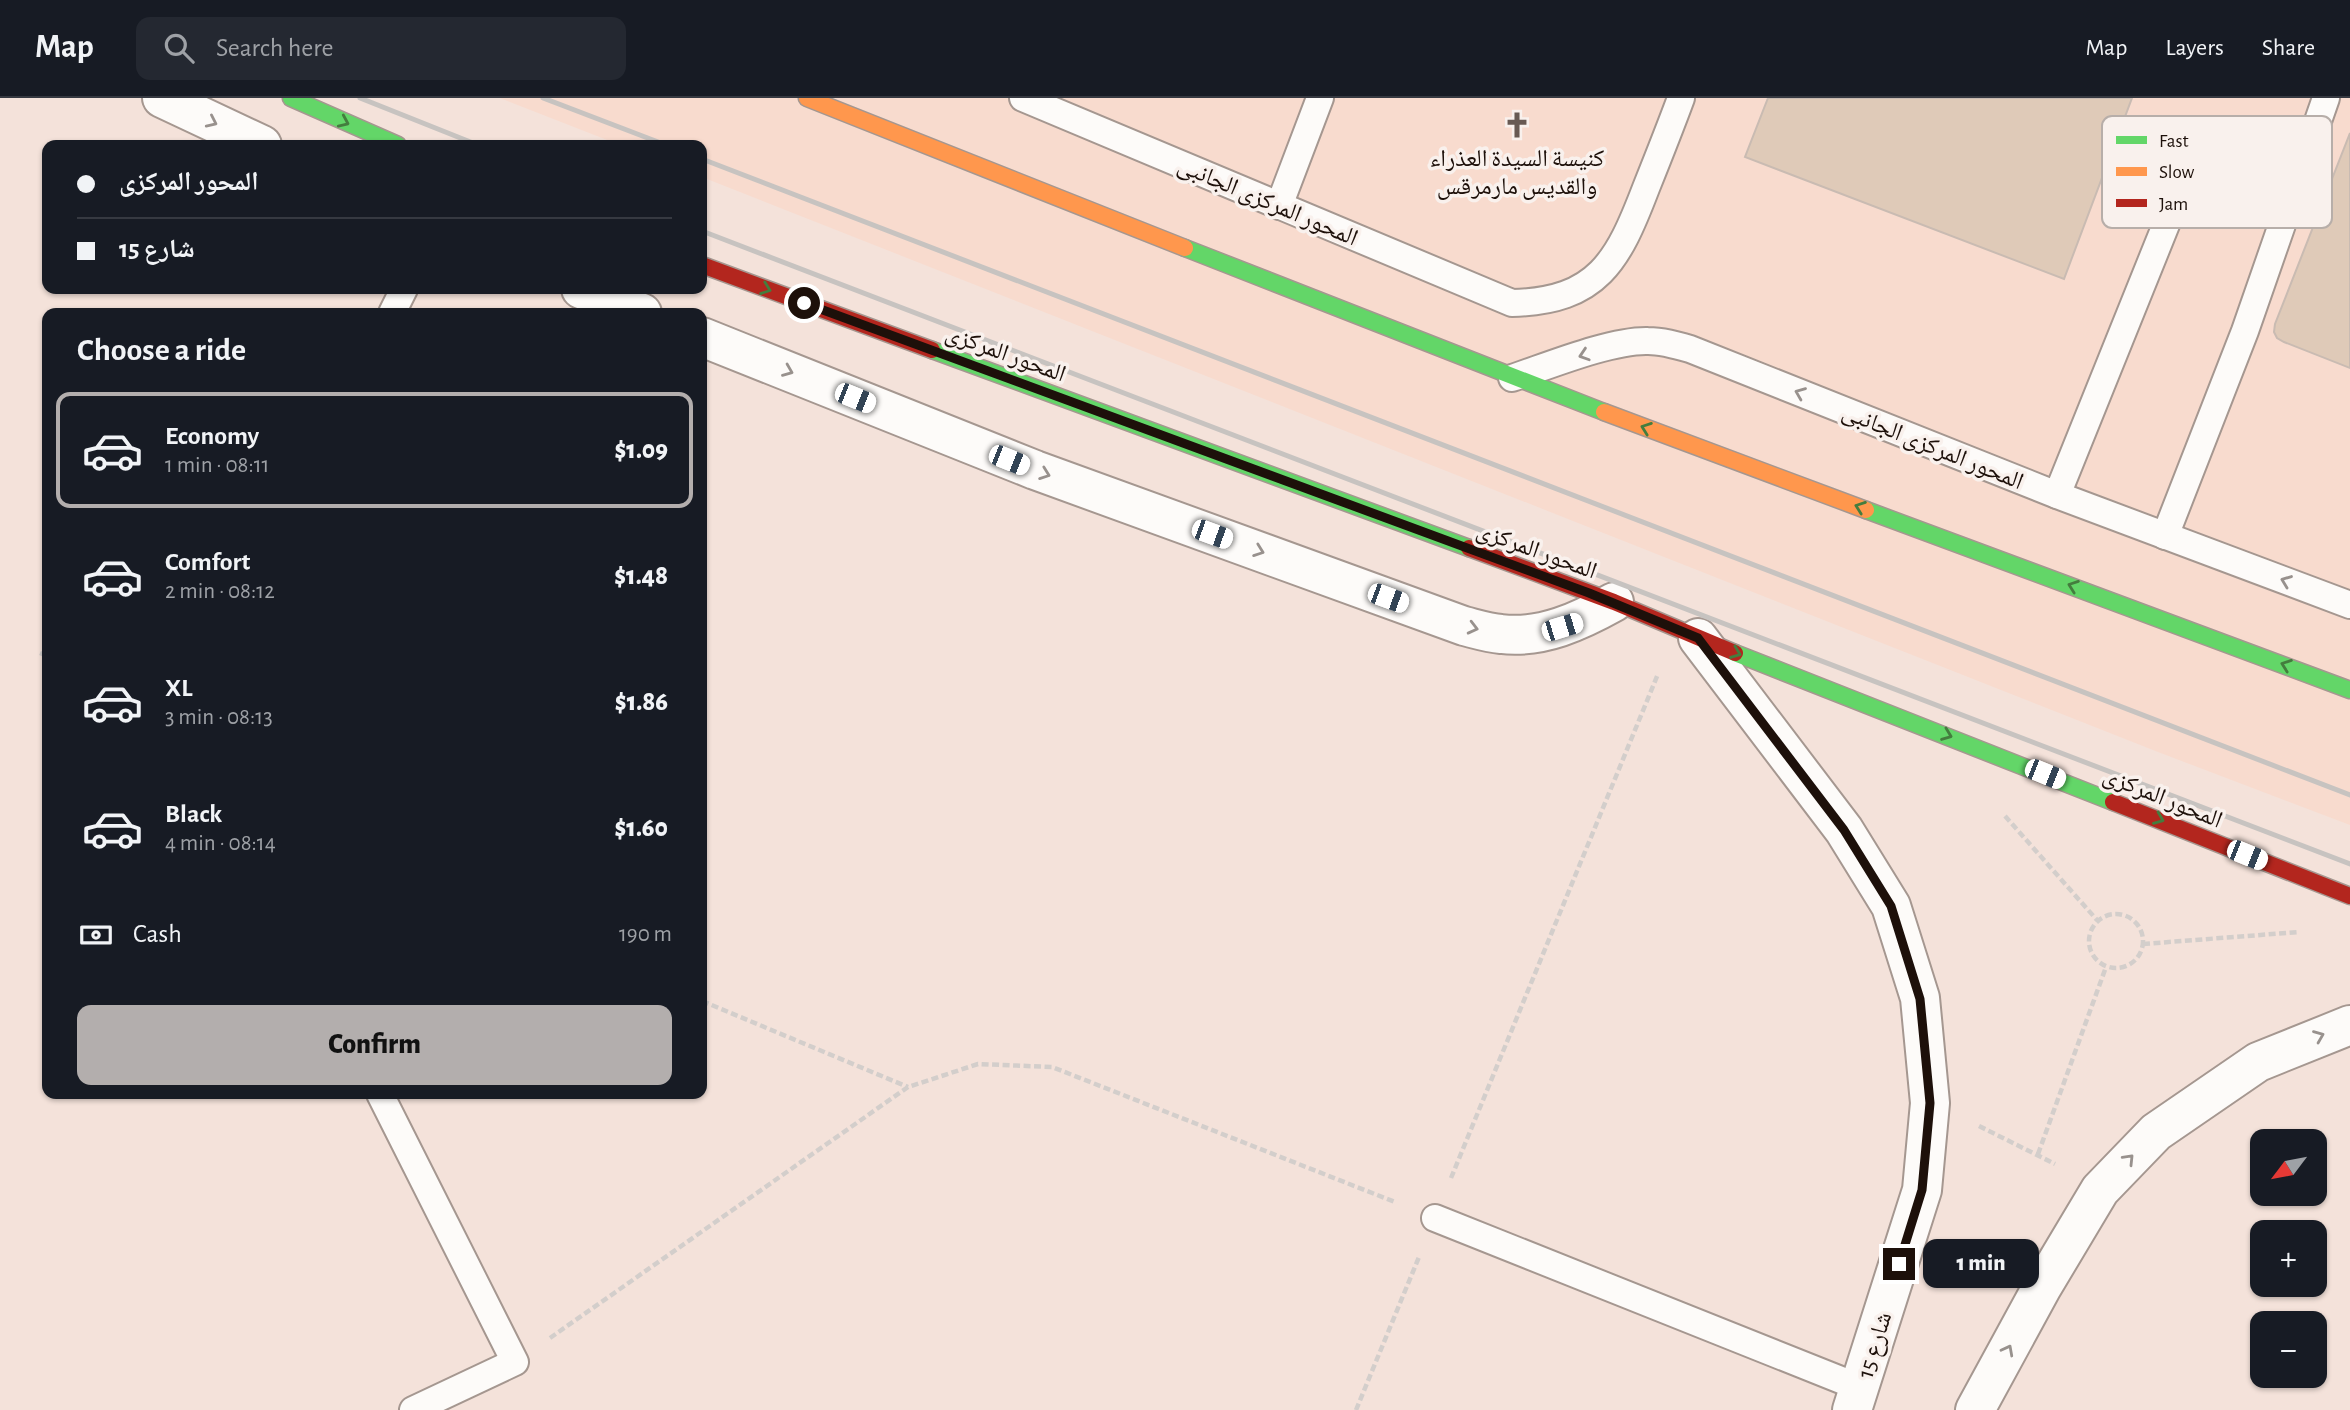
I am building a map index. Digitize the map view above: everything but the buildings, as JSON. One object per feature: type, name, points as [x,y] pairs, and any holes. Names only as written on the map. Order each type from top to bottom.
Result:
[{"type":"main road","points":[[290,98],[387,140]]},
{"type":"main road","points":[[807,98],[1511,378],[2350,690]]},
{"type":"main road","name":"المحور المركزى","points":[[707,267],[1614,602],[2350,896]]},
{"type":"street","points":[[162,98],[251,140]]},
{"type":"street","points":[[594,294],[629,308]]},
{"type":"street","points":[[707,339],[1035,470],[1464,626],[1503,635],[1542,633],[1581,621],[1614,602]]},
{"type":"street","name":"شارع 15","points":[[1688,633],[1844,830],[1891,906],[1920,999],[1930,1103],[1922,1190],[1857,1399]]},
{"type":"street","points":[[1975,1410],[2042,1287],[2100,1190],[2156,1132],[2258,1062],[2350,1025]]},
{"type":"lane","name":"المحور المركزى الجانبى","points":[[1023,98],[1512,303],[1536,303],[1562,297],[1585,285],[1605,269],[1631,226],[1681,98]]},
{"type":"lane","points":[[1279,206],[1320,98]]},
{"type":"lane","points":[[2320,116],[2326,98]]},
{"type":"lane","points":[[2057,495],[2165,228]]},
{"type":"lane","points":[[2165,536],[2245,331],[2281,228]]},
{"type":"lane","name":"المحور المركزى الجانبى","points":[[1511,378],[1626,342],[1669,343],[2057,495],[2350,605]]},
{"type":"lane","points":[[383,1099],[515,1362],[413,1410]]},
{"type":"lane","points":[[1435,1218],[1857,1399]]},
{"type":"path","points":[[1356,1410],[1435,1218],[1688,633]]},
{"type":"path","points":[[1975,746],[2006,818],[2097,920]]},
{"type":"path","points":[[2143,944],[2299,932],[2350,896]]},
{"type":"path","points":[[2118,913],[2129,916],[2143,933],[2143,944],[2139,956],[2130,965],[2118,968],[2106,967],[2096,961],[2088,940],[2097,920],[2118,913]]},
{"type":"path","points":[[2038,1154],[2106,967]]},
{"type":"path","points":[[707,1003],[908,1087]]},
{"type":"path","points":[[515,1362],[908,1087],[978,1064],[1052,1067],[1435,1218]]},
{"type":"path","points":[[1930,1103],[2038,1154],[2100,1190]]},
{"type":"shaded area","points":[[500,98],[2350,98],[2350,825],[2158,752],[707,179],[707,140],[607,140]]},
{"type":"railway","points":[[360,98],[465,140]]},
{"type":"railway","points":[[543,98],[653,140]]},
{"type":"railway","points":[[707,161],[2350,795]]},
{"type":"railway","points":[[707,233],[2350,864]]},
{"type":"traffic: fast","points":[[291,98],[387,140]]},
{"type":"traffic: fast","points":[[1185,248],[1604,412]]},
{"type":"traffic: fast","points":[[932,350],[1469,548]]},
{"type":"traffic: fast","points":[[1866,510],[2350,690]]},
{"type":"traffic: fast","points":[[1735,653],[2113,802]]},
{"type":"traffic: slow","points":[[807,98],[1185,248]]},
{"type":"traffic: slow","points":[[1604,412],[1866,510]]},
{"type":"traffic: jam","points":[[707,267],[932,350]]},
{"type":"traffic: jam","points":[[1469,548],[1614,602],[1735,653]]},
{"type":"traffic: jam","points":[[2113,802],[2350,896]]},
{"type":"place","name":"كنيسة السيدة العذراء والقديس مارمرقس","points":[[1517,125]]},
{"type":"route","points":[[804,303],[1589,593],[1698,638],[1844,830],[1891,906],[1920,999],[1930,1103],[1922,1190],[1899,1264]]}]
